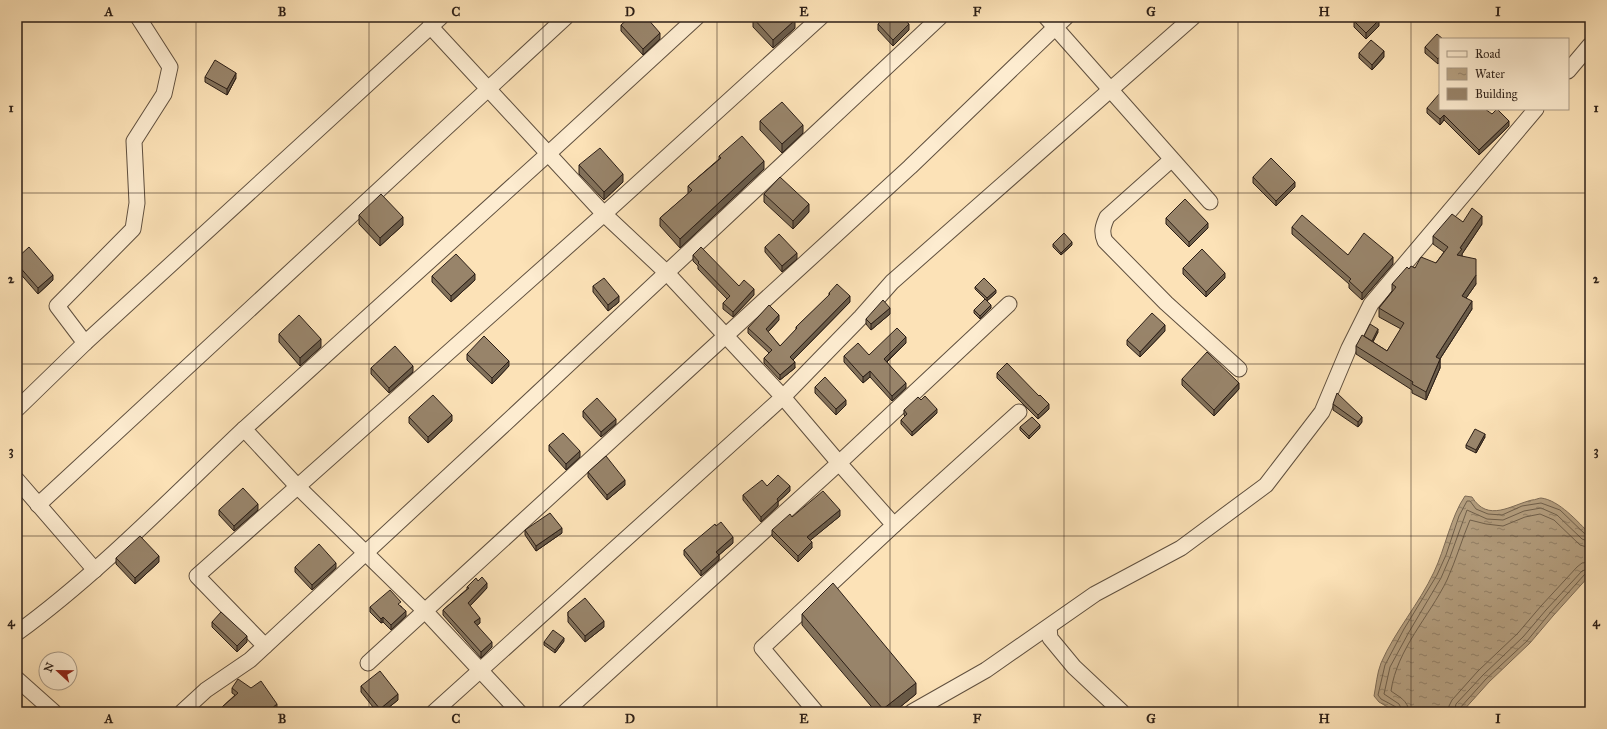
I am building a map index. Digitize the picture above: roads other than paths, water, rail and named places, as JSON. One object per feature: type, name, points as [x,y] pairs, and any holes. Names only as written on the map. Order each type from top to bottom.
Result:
[{"type":"street","points":[[85,343],[57,306],[133,230],[137,203],[134,141],[164,94],[170,68],[138,17]]},
{"type":"street","points":[[38,505],[566,17]]},
{"type":"street","points":[[17,633],[51,608],[95,570],[244,429],[549,154],[697,17]]},
{"type":"street","points":[[265,646],[198,576],[604,214],[821,17]]},
{"type":"street","points":[[182,712],[206,690],[250,660],[940,17]]},
{"type":"street","points":[[368,664],[910,167],[1051,22],[1066,17]]},
{"type":"street","points":[[434,712],[783,397],[861,317],[892,282],[1193,17]]},
{"type":"street","points":[[17,409],[85,343],[435,22],[488,88],[604,214],[667,273],[783,397],[894,525]]},
{"type":"street","points":[[1051,22],[1111,89],[1171,160],[1210,202]]},
{"type":"street","points":[[1569,70],[1590,45]]},
{"type":"street","points":[[912,712],[986,670],[1095,594],[1181,548],[1266,485],[1322,412],[1349,348],[1371,304],[1535,110]]},
{"type":"street","points":[[1171,160],[1107,217],[1102,228],[1102,235],[1105,242],[1166,303],[1239,369]]},
{"type":"street","points":[[565,712],[839,463],[1009,304]]},
{"type":"street","points":[[816,712],[762,648],[894,525],[1019,412]]},
{"type":"street","points":[[244,429],[298,486],[425,611],[519,712]]},
{"type":"street","points":[[17,480],[95,570]]},
{"type":"street","points":[[1049,627],[1050,638],[1074,667],[1122,712]]},
{"type":"street","points":[[17,679],[54,712]]},
{"type":"water","points":[[1465,496],[1472,497],[1478,505],[1492,511],[1508,508],[1540,498],[1555,503],[1568,512],[1590,534],[1590,575],[1530,643],[1489,682],[1462,712],[1396,712],[1379,702],[1374,696],[1381,663],[1393,640],[1428,584],[1442,553],[1456,513]]}]
